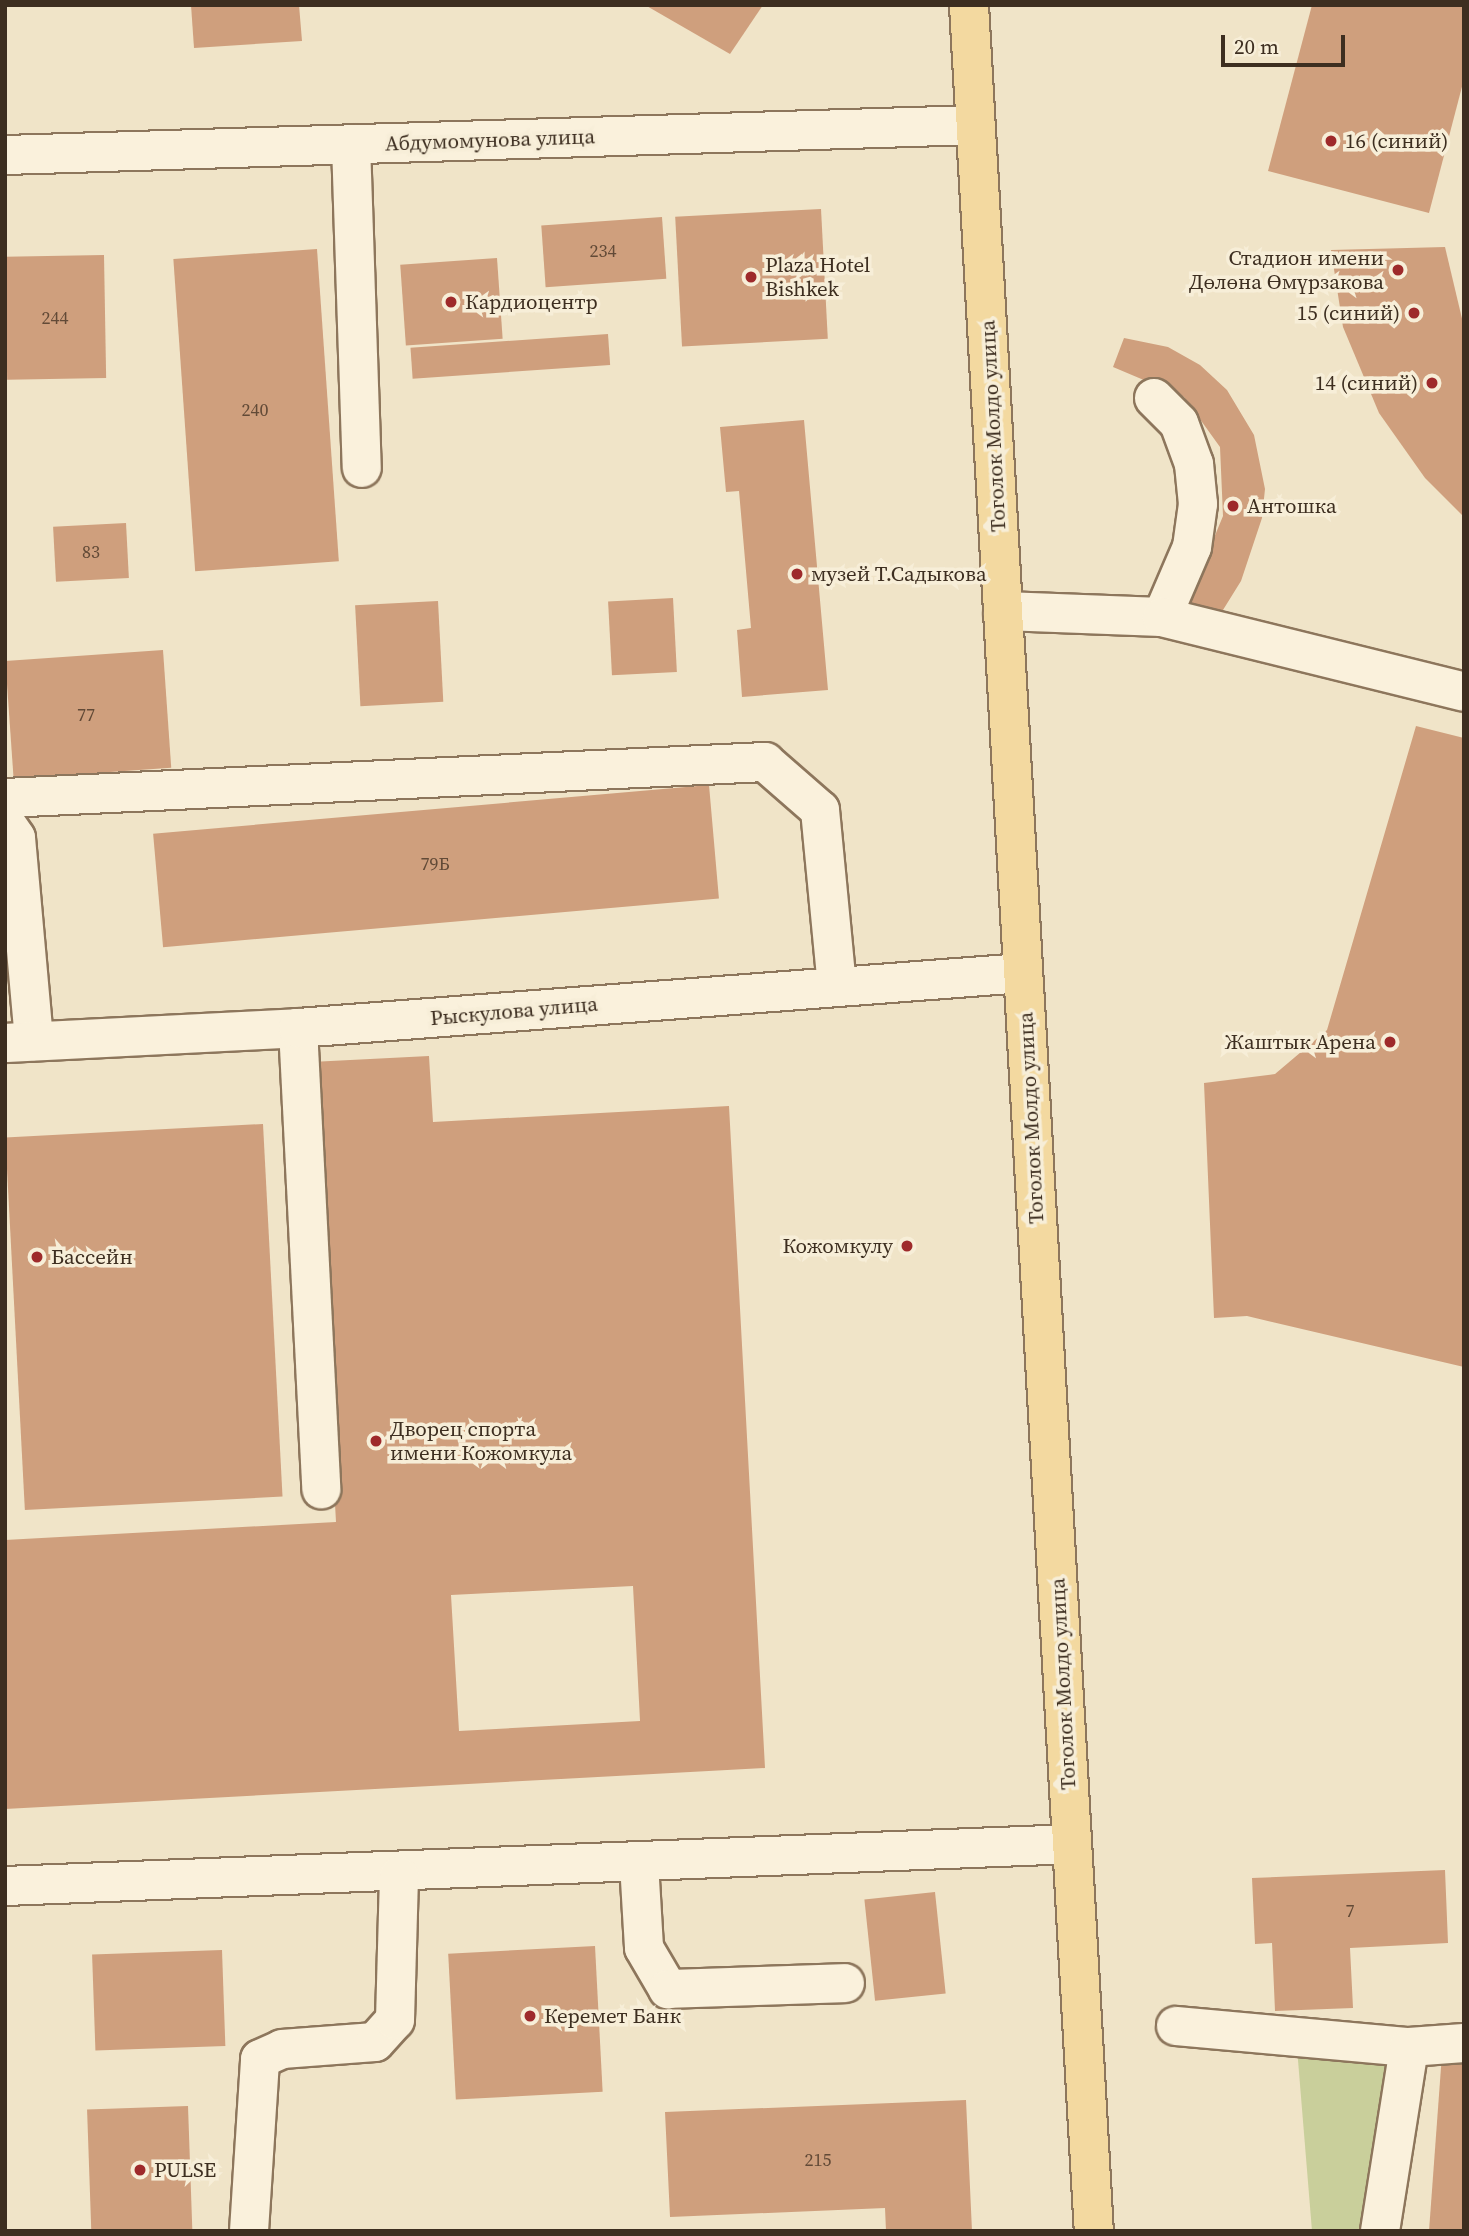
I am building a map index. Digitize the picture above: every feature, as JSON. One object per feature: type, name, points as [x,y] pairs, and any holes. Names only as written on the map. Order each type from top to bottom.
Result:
[{"type":"main road","name":"Тоголок Молдо улица","points":[[969,5],[1094,2231]]},
{"type":"street","name":"Абдумомунова улица","points":[[5,155],[976,125]]},
{"type":"street","points":[[351,144],[362,468]]},
{"type":"street","points":[[1154,398],[1179,423],[1194,464],[1198,505],[1192,547],[1162,617]]},
{"type":"street","points":[[1003,611],[1162,617],[1464,692]]},
{"type":"street","points":[[5,798],[765,762],[820,810],[837,985]]},
{"type":"street","points":[[5,821],[16,838],[20,1042]]},
{"type":"street","name":"Рыскулова улица","points":[[20,1042],[299,1028],[837,985],[1023,973]]},
{"type":"street","points":[[299,1028],[320,1489]]},
{"type":"street","points":[[5,1886],[399,1876],[1072,1844]]},
{"type":"street","points":[[639,1863],[644,1948],[668,1990],[845,1983]]},
{"type":"street","points":[[249,2231],[260,2059],[282,2049],[375,2042],[395,2020],[399,1876]]},
{"type":"street","points":[[1175,2026],[1409,2047],[1464,2043]]},
{"type":"street","points":[[1380,2231],[1409,2047]]},
{"type":"green space","points":[[1297,2048],[1395,2058],[1369,2231],[1312,2231]]},
{"type":"building","points":[[191,5],[299,5],[302,41],[194,48]]},
{"type":"building","points":[[645,5],[763,5],[730,54]]},
{"type":"building","points":[[1312,5],[1464,5],[1464,79],[1429,213],[1268,171]]},
{"type":"building","name":"Plaza Hotel Bishkek","points":[[821,209],[828,339],[682,346],[675,217]]},
{"type":"building","points":[[662,217],[666,279],[546,287],[541,225]]},
{"type":"building","points":[[1445,247],[1464,327],[1464,517],[1425,478],[1379,413],[1343,327],[1331,250]]},
{"type":"building","points":[[317,249],[339,561],[195,571],[173,259]]},
{"type":"building","points":[[104,255],[106,378],[7,380],[5,257]]},
{"type":"building","name":"Кардиоцентр","points":[[497,258],[503,339],[406,346],[400,265]]},
{"type":"building","points":[[608,334],[610,365],[413,379],[410,348]]},
{"type":"building","points":[[1124,338],[1168,347],[1200,365],[1227,390],[1254,435],[1265,489],[1262,518],[1241,581],[1218,618],[1188,601],[1223,516],[1220,447],[1184,397],[1113,367]]},
{"type":"building","points":[[804,420],[828,690],[742,697],[737,630],[751,628],[739,491],[726,492],[720,427]]},
{"type":"building","points":[[126,523],[129,578],[56,582],[53,527]]},
{"type":"building","points":[[673,598],[677,672],[612,675],[608,601]]},
{"type":"building","points":[[438,601],[443,702],[360,706],[355,605]]},
{"type":"building","points":[[163,650],[171,768],[14,779],[5,661]]},
{"type":"building","name":"Жаштык Арена","points":[[1416,726],[1464,738],[1464,1367],[1247,1316],[1214,1318],[1204,1083],[1275,1074],[1327,1030]]},
{"type":"building","points":[[709,785],[719,899],[163,947],[153,834]]},
{"type":"building","name":"Дворец спорта имени Кожомкула","points":[[429,1056],[433,1122],[729,1106],[765,1768],[5,1809],[5,1540],[336,1522],[311,1062]],"holes":[[[633,1586],[640,1721],[459,1731],[451,1595]]]},
{"type":"building","points":[[263,1124],[283,1496],[25,1510],[5,1138]]},
{"type":"building","points":[[1445,1870],[1448,1943],[1350,1948],[1353,2008],[1275,2011],[1272,1943],[1255,1944],[1252,1878]]},
{"type":"building","points":[[935,1892],[946,1993],[875,2001],[864,1899]]},
{"type":"building","points":[[595,1946],[603,2092],[456,2099],[448,1954]]},
{"type":"building","points":[[222,1950],[225,2046],[95,2050],[92,1955]]},
{"type":"building","points":[[1464,2053],[1464,2231],[1429,2231],[1442,2054]]},
{"type":"building","points":[[966,2100],[972,2231],[886,2231],[885,2208],[670,2217],[665,2112]]},
{"type":"building","name":"PULSE","points":[[188,2106],[192,2231],[91,2231],[87,2110]]},
{"type":"place","name":"16 (синий)","points":[[1331,141]]},
{"type":"place","name":"Стадион имени Дөлөна Өмүрзакова","points":[[1398,270]]},
{"type":"place","name":"Plaza Hotel Bishkek","points":[[751,277]]},
{"type":"place","name":"Кардиоцентр","points":[[451,302]]},
{"type":"place","name":"15 (синий)","points":[[1414,313]]},
{"type":"place","name":"14 (синий)","points":[[1432,383]]},
{"type":"place","name":"Антошка","points":[[1233,506]]},
{"type":"place","name":"музей Т.Садыкова","points":[[797,574]]},
{"type":"place","name":"Жаштык Арена","points":[[1390,1042]]},
{"type":"place","name":"Кожомкулу","points":[[907,1246]]},
{"type":"place","name":"Бассейн","points":[[37,1257]]},
{"type":"place","name":"Дворец спорта имени Кожомкула","points":[[376,1441]]},
{"type":"place","name":"Керемет Банк","points":[[530,2016]]},
{"type":"place","name":"PULSE","points":[[140,2170]]}]
